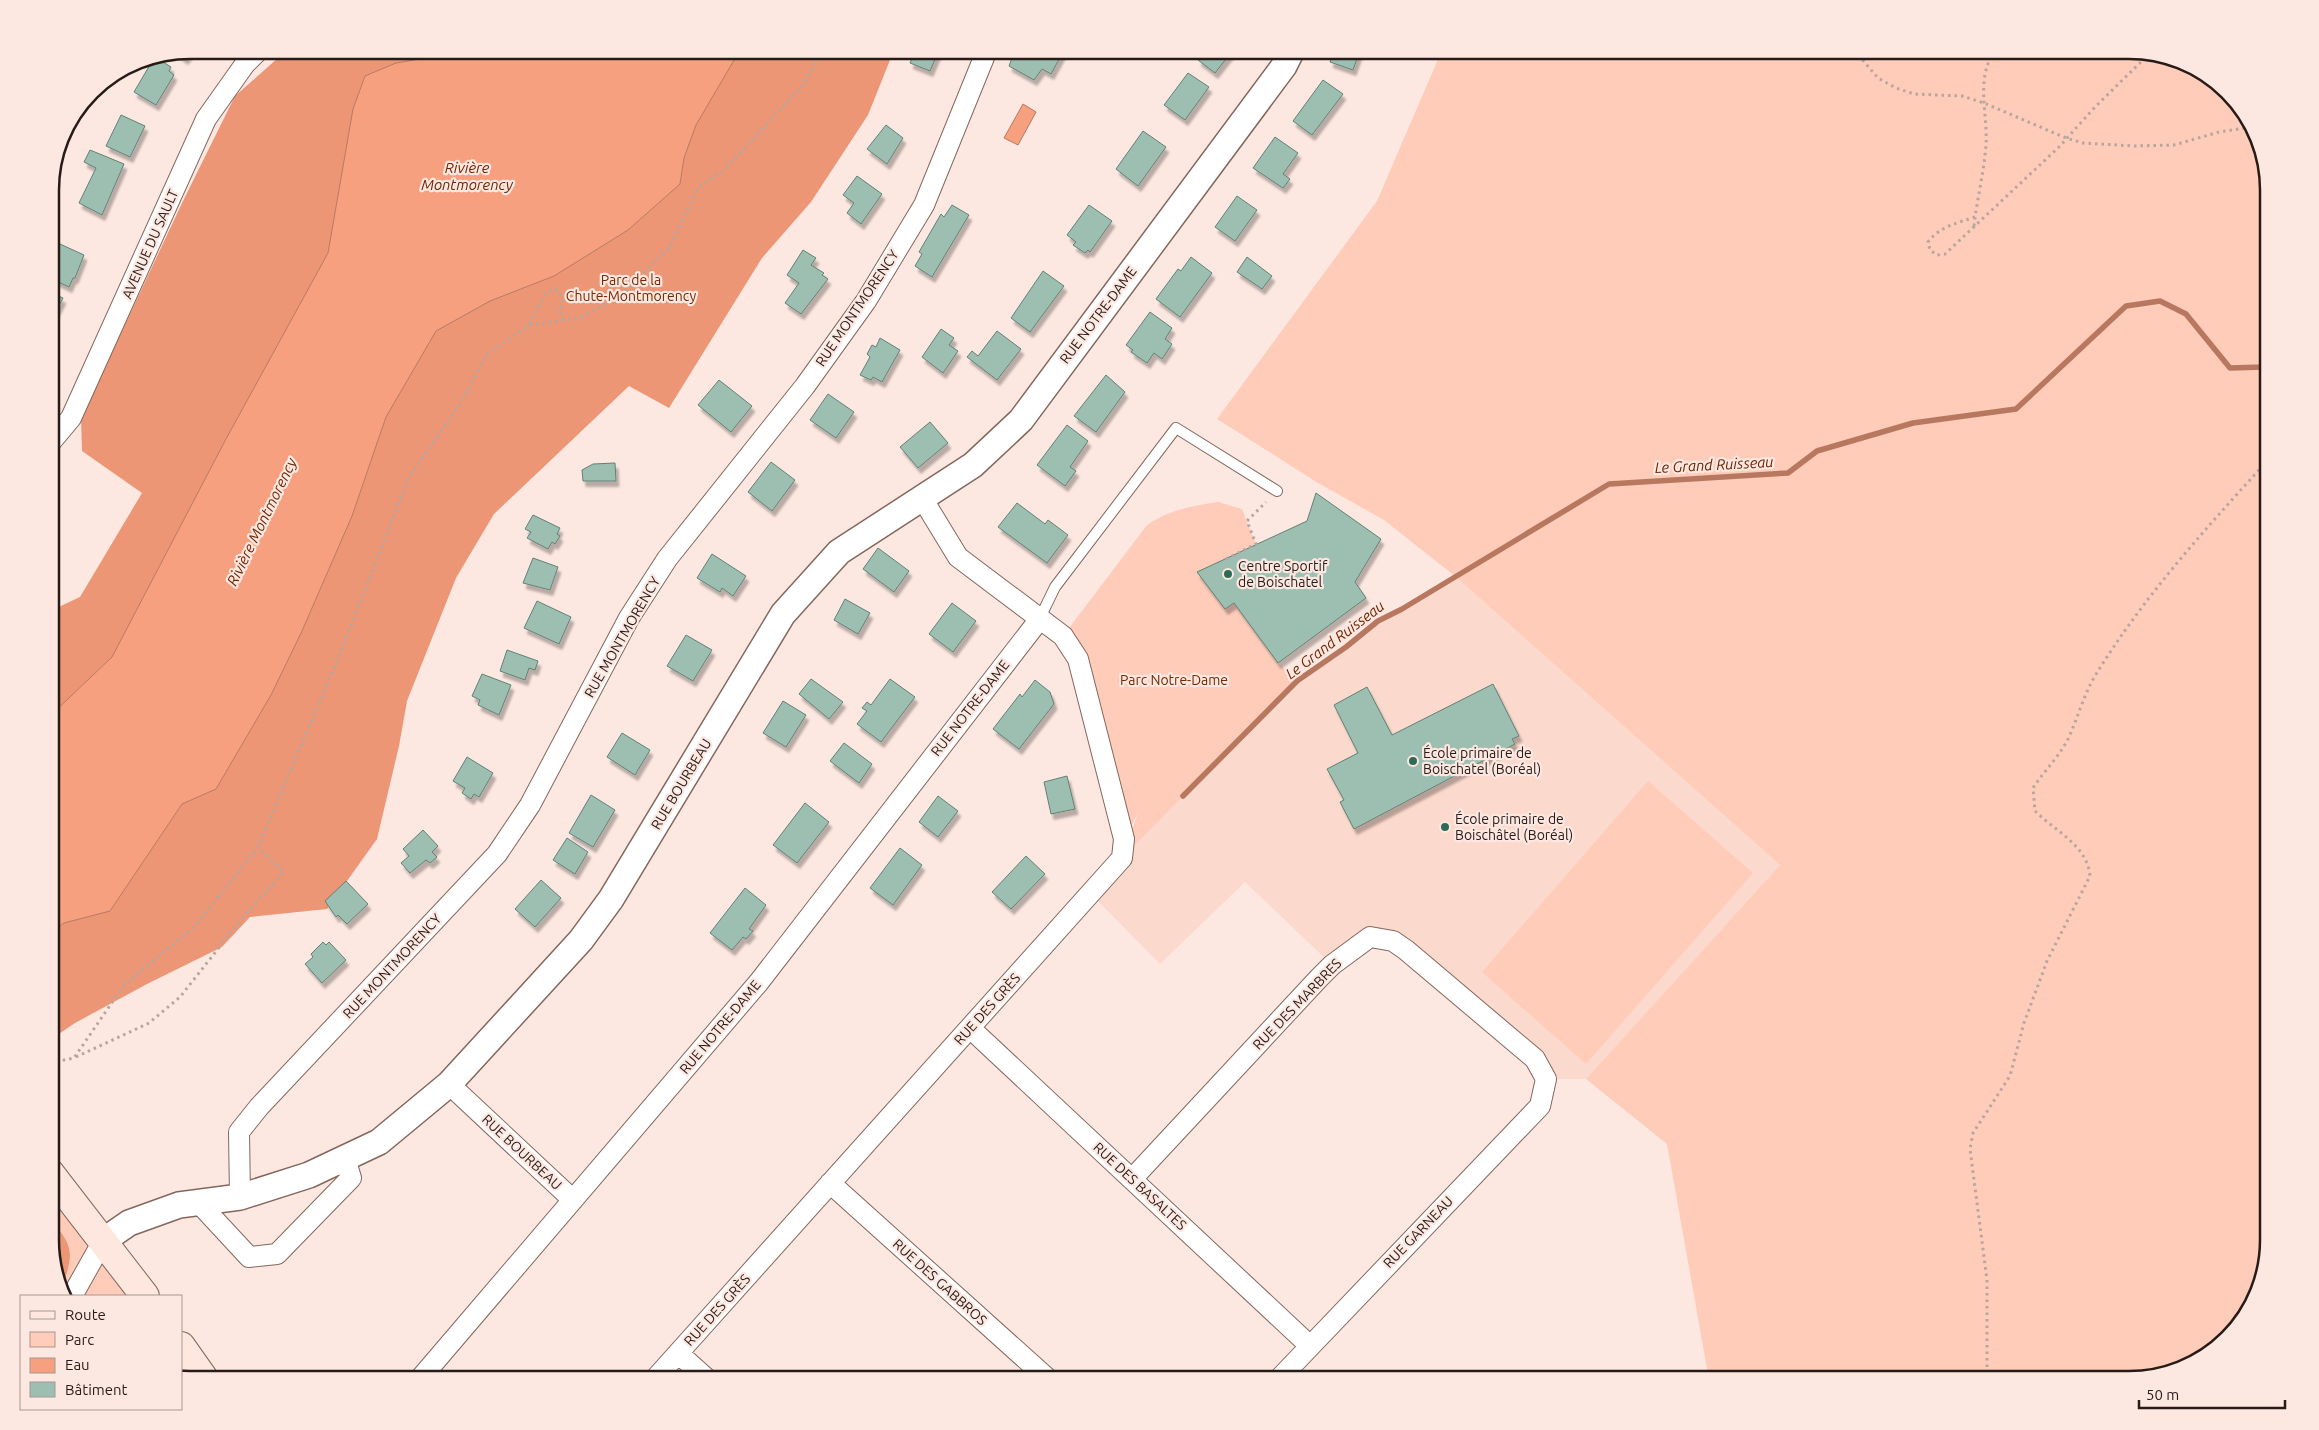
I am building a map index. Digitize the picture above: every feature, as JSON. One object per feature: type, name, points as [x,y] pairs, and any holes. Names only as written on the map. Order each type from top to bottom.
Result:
[{"type":"main road","points":[[59,1185],[144,1295]]},
{"type":"main road","points":[[182,1347],[199,1371]]},
{"type":"street","name":"AVENUE DU SAULT","points":[[59,433],[71,418],[206,119],[250,59]]},
{"type":"street","name":"RUE MONTMORENCY","points":[[240,1197],[239,1132],[259,1107],[497,854],[530,805],[629,618],[667,559],[805,386],[866,301],[924,205],[983,59]]},
{"type":"street","name":"RUE NOTRE-DAME","points":[[922,498],[974,465],[1020,420],[1288,59]]},
{"type":"street","name":"RUE BOURBEAU","points":[[72,1295],[82,1274],[103,1241],[129,1224],[179,1204],[240,1197],[309,1175],[378,1142],[449,1084],[581,940],[611,899],[783,614],[838,552],[922,498]]},
{"type":"street","points":[[922,498],[958,557],[1039,620]]},
{"type":"street","name":"RUE NOTRE-DAME","points":[[427,1371],[759,982],[1039,620]]},
{"type":"street","name":"RUE DES GRÈS","points":[[662,1371],[1122,858],[1124,839],[1078,659],[1063,636],[1039,620]]},
{"type":"street","name":"RUE DES MARBRES","points":[[1132,1180],[1319,978],[1332,965],[1370,937],[1394,941],[1406,950],[1535,1059],[1546,1078]]},
{"type":"street","name":"RUE DES BASALTES","points":[[970,1028],[1309,1345]]},
{"type":"street","name":"RUE GARNEAU","points":[[1286,1371],[1540,1106],[1546,1078]]},
{"type":"street","name":"RUE BOURBEAU","points":[[449,1084],[573,1200]]},
{"type":"street","points":[[198,1202],[250,1257],[278,1254],[351,1178],[345,1158]]},
{"type":"street","name":"RUE DES GABBROS","points":[[830,1183],[1039,1371]]},
{"type":"street","name":"RUE DES GRÈS","points":[[678,1353],[698,1371]]},
{"type":"lane","points":[[1039,620],[1055,588],[1176,428],[1278,490]]},
{"type":"path","points":[[74,1058],[124,985],[195,926],[258,847],[332,672],[410,477],[461,403],[486,355],[529,325],[580,318],[622,295],[670,247],[698,188],[724,170],[772,120],[801,87],[818,59]]},
{"type":"path","points":[[1862,59],[1878,78],[1896,88],[1914,94],[1962,96],[1984,103],[2066,138],[2102,145],[2174,145],[2219,132],[2245,128]]},
{"type":"path","points":[[1974,226],[1986,143],[1984,103],[1986,70],[1991,59]]},
{"type":"path","points":[[1975,217],[1954,224],[1934,234],[1928,242],[1930,250],[1937,255],[1945,254],[2066,138],[2143,60]]},
{"type":"path","points":[[529,325],[547,291],[556,290],[563,299],[561,316],[564,320]]},
{"type":"path","points":[[1987,1371],[1987,1280],[1970,1149],[1973,1133],[2010,1076],[2024,1023],[2047,961],[2090,876],[2090,867],[2084,854],[2035,811],[2033,788],[2058,757],[2068,740],[2095,676],[2148,600],[2190,547],[2260,469]]},
{"type":"path","points":[[1226,558],[1256,544],[1247,521],[1278,490]]},
{"type":"path","points":[[59,1061],[74,1058],[149,1023],[180,997],[244,916],[284,872],[258,847]]},
{"type":"shaded area","name":"École primaire de Boischâtel (Boréal)","points":[[1456,577],[1780,865],[1586,1079],[1546,1079],[1406,950],[1370,937],[1332,965],[1245,882],[1160,964],[1090,893],[1122,858],[1297,681],[1346,647],[1378,621]]},
{"type":"green space","points":[[277,59],[420,59],[396,63],[365,76],[353,109],[328,253],[226,439],[112,657],[59,707],[59,607],[80,597],[142,493],[82,451],[81,418],[183,201],[235,96]]},
{"type":"green space","name":"Parc de la Chute-Montmorency","points":[[735,59],[890,59],[868,115],[811,202],[762,258],[669,408],[629,386],[494,514],[456,578],[407,701],[399,746],[377,839],[327,909],[250,917],[222,947],[147,984],[75,1023],[59,1034],[59,927],[64,923],[110,911],[182,804],[216,789],[271,695],[302,631],[352,516],[386,417],[436,331],[490,301],[554,276],[628,230],[680,184],[684,158],[696,125]]},
{"type":"green space","points":[[1438,59],[2146,60],[2163,63],[2195,76],[2222,97],[2233,110],[2247,132],[2258,164],[2260,181],[2260,1240],[2256,1274],[2243,1306],[2222,1333],[2209,1344],[2195,1354],[2163,1367],[2129,1371],[1707,1371],[1667,1144],[1586,1079],[1780,865],[1456,577],[1384,520],[1318,483],[1217,419],[1377,201]]},
{"type":"green space","name":"Parc Notre-Dame","points":[[1218,502],[1242,509],[1256,544],[1197,572],[1225,609],[1234,603],[1278,663],[1297,681],[1122,858],[1138,813],[1124,839],[1063,636],[1147,525],[1181,509]]},
{"type":"green space","points":[[1648,781],[1753,873],[1586,1064],[1482,972]]},
{"type":"green space","points":[[59,1185],[144,1295],[71,1295],[63,1274],[59,1249]]},
{"type":"green space","points":[[59,1229],[70,1251],[69,1266],[65,1279],[59,1249]]},
{"type":"water","name":"Rivière Montmorency","points":[[420,59],[735,59],[696,125],[684,158],[680,184],[628,230],[554,276],[490,301],[436,331],[386,417],[352,516],[302,631],[271,695],[216,789],[182,804],[110,911],[64,923],[59,927],[59,707],[112,657],[226,439],[328,253],[353,109],[365,76],[396,63]]},
{"type":"water","points":[[1023,104],[1036,112],[1018,145],[1004,138]]},
{"type":"building","points":[[912,59],[935,59],[930,71],[910,63]]},
{"type":"building","points":[[1012,59],[1059,59],[1051,74],[1042,69],[1034,80],[1009,66]]},
{"type":"building","points":[[1199,59],[1226,59],[1215,73]]},
{"type":"building","points":[[1331,59],[1357,59],[1353,70],[1330,62]]},
{"type":"building","points":[[162,61],[171,67],[169,71],[174,75],[156,105],[134,92],[150,65]]},
{"type":"building","points":[[1188,73],[1209,87],[1185,120],[1164,105]]},
{"type":"building","points":[[1323,80],[1343,94],[1312,135],[1293,121]]},
{"type":"building","points":[[121,115],[145,126],[130,157],[106,146]]},
{"type":"building","points":[[886,125],[903,138],[887,164],[867,149]]},
{"type":"building","points":[[1143,131],[1166,147],[1138,186],[1116,169]]},
{"type":"building","points":[[1275,137],[1298,153],[1283,174],[1290,179],[1283,188],[1253,168]]},
{"type":"building","points":[[90,150],[124,164],[102,215],[79,203],[96,168],[84,162]]},
{"type":"building","points":[[857,176],[882,194],[861,224],[847,213],[854,203],[843,195]]},
{"type":"building","points":[[1237,196],[1257,210],[1235,241],[1215,227]]},
{"type":"building","points":[[952,205],[969,215],[932,277],[915,266],[922,254],[919,252],[941,214],[944,217]]},
{"type":"building","points":[[1089,205],[1112,221],[1090,252],[1088,250],[1085,253],[1073,245],[1076,242],[1067,235]]},
{"type":"building","points":[[60,244],[84,255],[75,278],[73,278],[69,287],[59,282]]},
{"type":"building","points":[[803,250],[816,258],[811,265],[824,273],[822,275],[828,279],[801,314],[785,303],[799,283],[787,275]]},
{"type":"building","points":[[1191,257],[1212,273],[1180,317],[1156,299],[1178,269],[1181,271]]},
{"type":"building","points":[[1247,257],[1272,276],[1262,289],[1237,272]]},
{"type":"building","points":[[1043,271],[1064,286],[1030,332],[1011,318]]},
{"type":"building","points":[[59,296],[63,298],[59,306]]},
{"type":"building","points":[[1150,312],[1172,328],[1165,339],[1172,344],[1162,359],[1154,353],[1147,363],[1131,352],[1133,350],[1126,345]]},
{"type":"building","points":[[941,329],[954,338],[949,345],[958,351],[943,373],[922,357]]},
{"type":"building","points":[[997,331],[1021,349],[997,380],[967,357],[972,351],[978,356]]},
{"type":"building","points":[[880,338],[900,350],[882,382],[873,377],[871,380],[860,375],[870,357],[867,354],[872,345],[876,347]]},
{"type":"building","points":[[1106,375],[1125,392],[1096,432],[1074,416]]},
{"type":"building","points":[[719,380],[752,406],[731,432],[698,405]]},
{"type":"building","points":[[828,394],[854,412],[836,438],[810,420]]},
{"type":"building","points":[[930,422],[948,443],[918,468],[900,447]]},
{"type":"building","points":[[1067,425],[1088,441],[1070,467],[1076,471],[1065,486],[1037,465]]},
{"type":"building","points":[[771,462],[795,480],[772,511],[748,492]]},
{"type":"building","points":[[615,463],[616,481],[583,481],[582,470],[593,464]]},
{"type":"building","points":[[1316,493],[1381,539],[1355,582],[1366,598],[1278,663],[1234,603],[1225,609],[1197,572],[1307,521]]},
{"type":"building","points":[[1017,503],[1045,524],[1048,520],[1068,535],[1047,563],[998,527]]},
{"type":"building","points":[[533,515],[560,528],[557,534],[560,536],[555,544],[552,542],[548,549],[527,538],[531,532],[525,529]]},
{"type":"building","points":[[878,548],[909,571],[894,592],[863,569]]},
{"type":"building","points":[[712,554],[746,576],[733,596],[722,588],[720,592],[697,578]]},
{"type":"building","points":[[533,558],[558,567],[550,590],[523,583]]},
{"type":"building","points":[[845,599],[870,613],[858,634],[834,620]]},
{"type":"building","points":[[537,601],[571,617],[559,644],[524,628]]},
{"type":"building","points":[[952,603],[976,621],[953,652],[929,634]]},
{"type":"building","points":[[686,635],[712,650],[693,681],[667,666]]},
{"type":"building","points":[[507,650],[538,661],[535,670],[529,668],[525,680],[500,671]]},
{"type":"building","points":[[482,674],[511,685],[499,715],[478,705],[480,700],[472,696]]},
{"type":"building","points":[[811,679],[843,702],[829,719],[799,694]]},
{"type":"building","points":[[890,679],[915,697],[881,742],[857,724],[867,711],[862,708],[867,702],[871,705]]},
{"type":"building","points":[[1035,680],[1050,692],[1054,704],[1019,749],[993,729],[1020,694],[1022,697]]},
{"type":"building","name":"École primaire de Boischatel (Boréal)","points":[[1493,684],[1519,736],[1512,739],[1515,744],[1354,829],[1340,802],[1344,800],[1327,769],[1358,753],[1334,705],[1367,687],[1392,735]]},
{"type":"building","points":[[783,701],[806,715],[786,747],[763,733]]},
{"type":"building","points":[[622,733],[650,750],[635,775],[607,757]]},
{"type":"building","points":[[844,743],[872,764],[859,783],[830,761]]},
{"type":"building","points":[[467,757],[493,773],[479,797],[474,794],[471,799],[462,793],[465,788],[453,781]]},
{"type":"building","points":[[1067,776],[1075,809],[1051,814],[1044,782]]},
{"type":"building","points":[[591,795],[615,810],[593,847],[569,833]]},
{"type":"building","points":[[938,796],[958,811],[938,837],[919,822]]},
{"type":"building","points":[[805,803],[829,822],[797,863],[773,845]]},
{"type":"building","points":[[423,830],[438,846],[432,852],[437,857],[430,863],[426,860],[410,873],[401,863],[409,856],[403,849]]},
{"type":"building","points":[[567,838],[588,852],[575,874],[553,860]]},
{"type":"building","points":[[900,848],[922,865],[893,905],[870,888]]},
{"type":"building","points":[[1026,856],[1045,874],[1011,909],[992,892]]},
{"type":"building","points":[[541,880],[561,898],[535,927],[515,909]]},
{"type":"building","points":[[346,881],[368,904],[347,924],[338,915],[336,917],[325,901]]},
{"type":"building","points":[[745,888],[766,905],[749,929],[753,931],[746,939],[743,937],[732,950],[710,933]]},
{"type":"building","points":[[323,942],[326,945],[329,942],[346,960],[322,983],[305,964],[313,957],[311,954]]},
{"type":"waterway","name":"Le Grand Ruisseau","points":[[1183,796],[1297,681],[1346,647],[1378,621],[1402,609],[1609,484],[1788,473],[1817,451],[1913,423],[2016,409],[2126,306],[2160,301],[2186,314],[2230,368],[2260,367]]},
{"type":"place","name":"Centre Sportif de Boischatel","points":[[1228,574]]},
{"type":"place","name":"École primaire de Boischatel (Boréal)","points":[[1413,761]]},
{"type":"place","name":"École primaire de Boischâtel (Boréal)","points":[[1445,827]]}]
